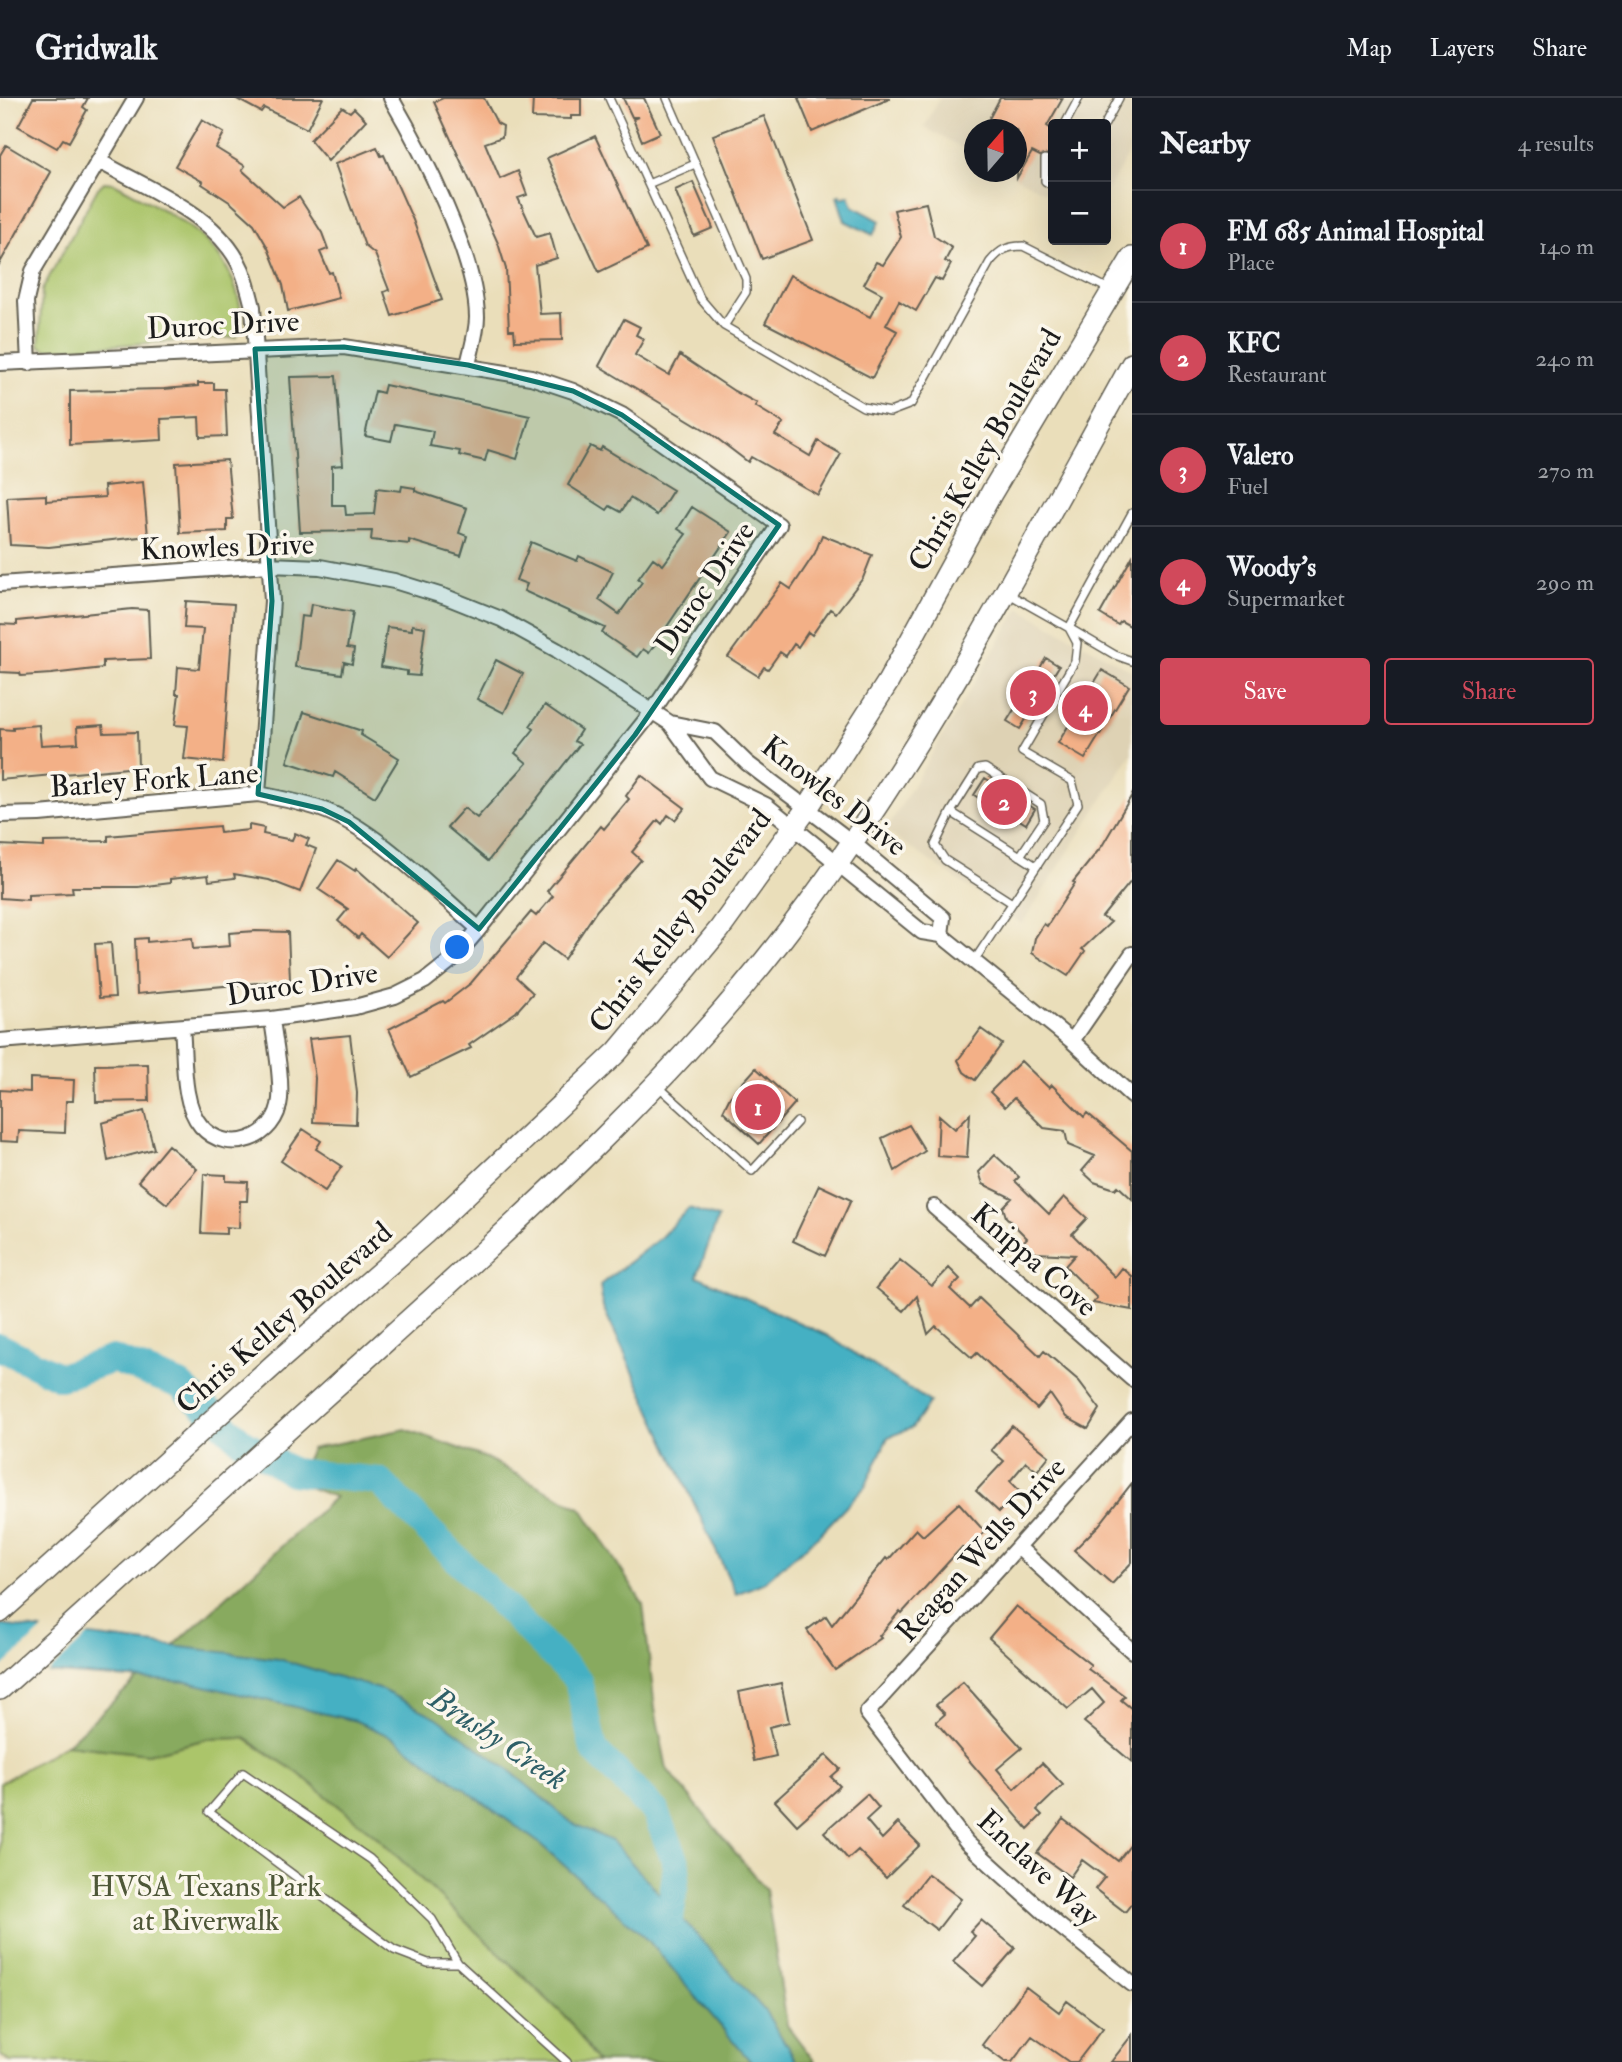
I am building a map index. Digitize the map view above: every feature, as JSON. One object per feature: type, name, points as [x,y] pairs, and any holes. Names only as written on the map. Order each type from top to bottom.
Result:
[{"type":"main road","name":"Chris Kelley Boulevard","points":[[0,1612],[277,1362],[424,1234],[617,1052],[719,930],[808,807],[888,682],[992,492],[1132,258]]},
{"type":"main road","points":[[0,1689],[547,1194],[657,1085],[778,944],[853,843],[948,693],[1132,364]]},
{"type":"street","points":[[29,362],[26,301],[33,271],[101,162],[136,98]]},
{"type":"street","points":[[391,98],[411,133],[463,250],[473,284],[477,319],[468,365]]},
{"type":"street","points":[[101,162],[197,216],[219,236],[242,268],[253,307],[272,601],[258,794]]},
{"type":"street","name":"Duroc Drive","points":[[0,363],[255,349],[344,347],[531,377],[573,391],[622,415],[779,525],[652,712],[479,929],[454,958],[425,981],[395,996],[355,1007],[272,1019],[0,1041]]},
{"type":"street","name":"Knowles Drive","points":[[0,584],[269,565],[320,567],[394,581],[446,597],[523,631],[670,723],[715,732],[747,763],[808,807],[943,918],[941,935]]},
{"type":"street","name":"Knowles Drive","points":[[670,723],[710,778],[766,805],[922,932],[941,935],[1072,1041],[1132,1096]]},
{"type":"street","name":"Barley Fork Lane","points":[[0,815],[39,814],[258,794],[322,809],[349,822],[376,841],[479,929]]},
{"type":"street","points":[[1072,1041],[1132,954]]},
{"type":"street","points":[[182,1027],[190,1107],[201,1127],[218,1139],[238,1143],[257,1137],[273,1124],[281,1100],[272,1019]]},
{"type":"street","name":"Knippa Cove","points":[[934,1207],[1132,1378]]},
{"type":"street","name":"Reagan Wells Drive","points":[[867,1713],[1132,1421]]},
{"type":"street","points":[[1019,1548],[1132,1651]]},
{"type":"street","name":"Enclave Way","points":[[867,1713],[967,1843],[1057,1924],[1132,1984]]},
{"type":"lane","points":[[609,98],[700,298],[724,326],[863,407],[890,412],[911,404],[990,262],[999,251],[1010,246],[1023,246],[1112,291]]},
{"type":"lane","points":[[667,98],[746,279],[746,292],[724,326]]},
{"type":"lane","points":[[1068,119],[1079,98]]},
{"type":"lane","points":[[1108,119],[1119,98]]},
{"type":"lane","points":[[1045,159],[1045,181],[1048,183]]},
{"type":"lane","points":[[648,184],[695,164]]},
{"type":"lane","points":[[1069,628],[1132,513]]},
{"type":"lane","points":[[1005,592],[1132,661]]},
{"type":"lane","points":[[974,961],[1077,804],[1072,781],[1022,752],[1075,660],[1077,643],[1069,628]]},
{"type":"lane","points":[[1012,903],[945,860],[935,845],[951,812],[978,769],[985,768],[1041,804],[1044,820],[1020,856]]},
{"type":"lane","points":[[951,812],[1036,866]]},
{"type":"lane","points":[[657,1085],[752,1171],[797,1122]]},
{"type":"lane","points":[[458,1963],[428,1964],[394,1950],[209,1812],[243,1773],[370,1859],[432,1919],[458,1963],[567,2062]]},
{"type":"highlighted area","points":[[344,347],[468,365],[573,391],[622,415],[779,525],[635,735],[479,929],[349,822],[322,809],[258,794],[272,601],[255,349]]},
{"type":"shaded area","points":[[940,98],[1132,98],[1132,148],[1111,184],[1111,119],[1048,119],[1048,194],[1025,182],[1027,182],[1027,119],[964,119],[964,149],[924,127]]},
{"type":"shaded area","points":[[1019,608],[1132,671],[1132,753],[1022,924],[886,831]]},
{"type":"green space","points":[[104,182],[114,183],[183,222],[218,254],[230,274],[239,299],[243,328],[236,337],[47,350],[39,346],[42,290],[98,188]]},
{"type":"green space","points":[[405,1429],[486,1458],[582,1509],[643,1604],[655,1709],[667,1769],[766,1890],[787,2025],[815,2062],[597,2062],[569,2020],[377,1837],[298,1773],[245,1738],[207,1739],[148,1754],[66,1745],[335,1497],[295,1482],[311,1449]]},
{"type":"green space","name":"HVSA Texans Park at Riverwalk","points":[[244,1738],[298,1773],[377,1837],[569,2020],[597,2062],[11,2062],[0,2055],[0,1783],[66,1745],[148,1754],[207,1739]]},
{"type":"water","points":[[849,195],[853,206],[880,221],[873,235],[845,221],[837,196],[842,198]]},
{"type":"water","points":[[689,1208],[718,1218],[697,1276],[826,1335],[930,1402],[912,1428],[888,1437],[865,1487],[818,1536],[763,1583],[736,1594],[603,1307],[600,1285],[660,1238]]},
{"type":"water","points":[[0,1625],[279,1659],[382,1690],[436,1717],[509,1770],[572,1823],[612,1841],[765,2011],[797,2062],[751,2062],[648,1940],[539,1843],[394,1738],[356,1721],[187,1682],[0,1669]]},
{"type":"pier","points":[[47,1626],[90,1634],[45,1675],[0,1673],[0,1669]]},
{"type":"building","points":[[33,98],[88,98],[83,107],[87,110],[69,142],[63,139],[57,148],[18,126]]},
{"type":"building","points":[[235,98],[323,98],[307,129],[264,108],[261,112]]},
{"type":"building","points":[[443,98],[484,98],[497,123],[503,126],[502,137],[485,143],[500,179],[518,171],[527,195],[518,198],[536,237],[550,233],[557,258],[535,265],[540,314],[561,313],[562,340],[515,341],[514,330],[509,330],[506,269],[498,243],[434,102]]},
{"type":"building","points":[[533,98],[581,98],[581,116],[571,116],[571,119],[532,118]]},
{"type":"building","points":[[623,98],[644,98],[660,133],[642,141],[633,119],[638,117],[632,117]]},
{"type":"building","points":[[798,98],[889,98],[889,99],[812,132]]},
{"type":"building","points":[[1000,98],[1063,98],[1051,119],[1048,119],[1048,154],[1040,156],[1032,152],[1027,161],[1027,119],[989,119]]},
{"type":"building","points":[[342,107],[350,112],[354,108],[366,120],[328,161],[310,140]]},
{"type":"building","points":[[764,116],[813,240],[762,259],[713,135]]},
{"type":"building","points":[[202,120],[224,133],[216,148],[245,166],[242,170],[283,207],[299,197],[322,233],[328,249],[320,252],[329,273],[332,272],[339,298],[288,311],[283,285],[268,248],[254,224],[231,203],[202,184],[203,182],[175,166]]},
{"type":"building","points":[[595,136],[647,249],[599,272],[547,158]]},
{"type":"building","points":[[6,145],[51,172],[0,263],[0,155]]},
{"type":"building","points":[[377,147],[381,156],[384,155],[413,220],[442,300],[392,316],[384,292],[389,290],[375,254],[365,246],[335,164]]},
{"type":"building","points":[[693,182],[713,228],[694,236],[675,190]]},
{"type":"building","points":[[926,203],[934,236],[952,248],[945,261],[951,264],[942,281],[935,278],[916,311],[899,301],[886,325],[897,331],[872,378],[765,323],[790,275],[870,317],[882,294],[864,284],[876,262],[883,265],[901,237],[894,210]]},
{"type":"building","points":[[624,319],[640,327],[636,335],[644,339],[635,355],[669,375],[680,355],[757,403],[755,406],[783,423],[775,435],[810,456],[818,441],[841,454],[818,495],[751,457],[748,462],[710,433],[599,366]]},
{"type":"building","points":[[336,376],[343,465],[332,466],[332,505],[345,505],[346,515],[374,514],[377,488],[401,491],[402,486],[415,488],[415,491],[467,508],[459,533],[467,536],[461,556],[409,540],[409,544],[371,540],[372,531],[300,532],[290,377]]},
{"type":"building","points":[[198,383],[214,383],[214,389],[225,389],[227,436],[200,437],[199,417],[161,419],[162,440],[70,445],[70,391],[164,389],[198,386]]},
{"type":"building","points":[[385,385],[530,416],[517,459],[488,450],[485,461],[459,455],[460,451],[430,446],[433,431],[395,424],[391,441],[365,436],[375,391],[383,393]]},
{"type":"building","points":[[590,446],[600,451],[602,447],[673,490],[657,515],[630,498],[621,512],[610,506],[607,510],[568,485]]},
{"type":"building","points":[[227,460],[233,519],[227,519],[227,531],[180,533],[176,463]]},
{"type":"building","points":[[143,482],[148,536],[49,547],[10,545],[7,497],[46,495],[46,501],[105,497],[104,486]]},
{"type":"building","points":[[692,507],[731,532],[649,653],[643,649],[637,657],[602,633],[605,628],[524,591],[527,584],[516,580],[531,542],[577,561],[579,556],[613,572],[599,600],[619,614],[642,582],[638,579],[653,558],[663,565],[686,534],[678,529]]},
{"type":"building","points":[[822,535],[872,555],[863,578],[836,613],[830,609],[812,635],[808,632],[798,647],[794,644],[786,656],[780,652],[768,669],[764,667],[758,676],[728,657],[782,583],[791,589],[815,553]]},
{"type":"building","points":[[1132,557],[1132,627],[1121,621],[1118,625],[1100,614]]},
{"type":"building","points":[[186,601],[234,604],[223,763],[184,759],[188,726],[175,725],[179,694],[176,694],[178,667],[199,669],[203,629],[184,628]]},
{"type":"building","points":[[311,604],[353,612],[347,648],[354,649],[352,664],[344,662],[342,674],[295,667],[301,616],[309,617]]},
{"type":"building","points":[[132,609],[148,610],[150,659],[103,661],[103,668],[51,674],[21,676],[20,673],[0,672],[0,624],[17,625],[17,621]]},
{"type":"building","points":[[412,625],[425,627],[419,676],[381,667],[387,627],[412,630]]},
{"type":"building","points":[[1046,658],[1059,666],[1020,729],[1007,721]]},
{"type":"building","points":[[496,660],[523,674],[504,713],[477,699]]},
{"type":"building","points":[[1102,670],[1129,686],[1085,759],[1058,743]]},
{"type":"building","points":[[545,705],[581,730],[574,741],[580,744],[488,861],[447,827],[464,808],[477,818],[527,763],[515,753],[534,729],[530,726]]},
{"type":"building","points":[[304,712],[362,731],[361,735],[399,758],[375,797],[335,772],[333,777],[287,762]]},
{"type":"building","points":[[39,725],[41,745],[78,743],[77,727],[103,725],[104,733],[137,732],[138,767],[0,780],[0,729],[13,730],[13,727]]},
{"type":"building","points":[[641,775],[685,808],[675,820],[668,815],[662,824],[658,820],[632,852],[641,860],[597,910],[564,959],[543,943],[516,977],[533,993],[516,1012],[469,1045],[471,1048],[411,1077],[389,1029],[443,1001],[445,1003],[471,983],[531,912],[536,916],[553,896],[547,891],[601,826],[604,829],[629,799],[626,796]]},
{"type":"building","points":[[985,778],[1035,809],[1026,824],[1018,819],[1016,822],[974,795]]},
{"type":"building","points":[[1132,795],[1132,880],[1102,917],[1111,922],[1082,949],[1085,951],[1068,976],[1032,953],[1035,938],[1044,924],[1047,926],[1075,883],[1073,882],[1102,846]]},
{"type":"building","points":[[249,825],[264,828],[263,834],[292,840],[295,833],[309,839],[306,845],[316,849],[300,892],[269,880],[234,874],[235,878],[209,881],[208,875],[170,879],[170,883],[138,887],[72,887],[73,893],[28,895],[28,900],[0,898],[0,845],[44,847],[44,842],[108,841],[108,836],[219,826],[220,833],[249,830]]},
{"type":"building","points":[[338,860],[355,871],[356,868],[418,923],[387,957],[361,934],[358,938],[338,921],[348,909],[318,889]]},
{"type":"building","points":[[288,932],[290,980],[137,994],[135,939],[147,938],[147,942],[192,938],[193,949],[230,946],[229,933]]},
{"type":"building","points":[[111,943],[115,997],[99,998],[95,944]]},
{"type":"building","points":[[981,1029],[1002,1044],[975,1080],[964,1072],[958,1060]]},
{"type":"building","points":[[350,1035],[357,1093],[356,1124],[313,1122],[315,1078],[309,1039]]},
{"type":"building","points":[[1021,1061],[1049,1088],[1052,1085],[1084,1117],[1087,1113],[1132,1151],[1132,1199],[1118,1186],[1115,1189],[1094,1182],[1082,1171],[1095,1156],[1068,1145],[1065,1131],[1044,1128],[1014,1098],[1005,1107],[990,1092]]},
{"type":"building","points":[[148,1064],[149,1101],[96,1102],[95,1065]]},
{"type":"building","points":[[756,1068],[795,1103],[759,1144],[723,1111],[730,1097]]},
{"type":"building","points":[[30,1078],[74,1080],[73,1101],[66,1101],[65,1133],[19,1131],[18,1142],[0,1141],[0,1090],[30,1092]]},
{"type":"building","points":[[144,1111],[154,1149],[108,1161],[102,1123]]},
{"type":"building","points":[[970,1114],[967,1158],[937,1156],[939,1115],[955,1129]]},
{"type":"building","points":[[909,1125],[925,1151],[895,1171],[882,1138]]},
{"type":"building","points":[[303,1129],[321,1141],[316,1149],[342,1166],[325,1191],[281,1161]]},
{"type":"building","points":[[168,1145],[197,1169],[167,1204],[138,1181]]},
{"type":"building","points":[[995,1155],[1019,1177],[1015,1181],[1049,1214],[1064,1197],[1087,1218],[1072,1234],[1115,1277],[1122,1268],[1132,1276],[1132,1310],[1093,1303],[1097,1298],[1065,1266],[1075,1255],[1036,1253],[1023,1242],[1027,1238],[1006,1217],[1003,1207],[1012,1198],[983,1184],[979,1172]]},
{"type":"building","points":[[204,1174],[226,1175],[226,1181],[248,1182],[247,1201],[240,1201],[239,1228],[226,1227],[226,1234],[201,1233]]},
{"type":"building","points":[[819,1185],[851,1200],[825,1256],[793,1241]]},
{"type":"building","points":[[900,1260],[932,1286],[949,1268],[960,1279],[950,1289],[970,1308],[979,1298],[1040,1356],[1044,1351],[1079,1381],[1100,1409],[1088,1429],[1066,1417],[1050,1394],[1037,1409],[977,1353],[972,1358],[936,1326],[928,1334],[917,1296],[904,1311],[876,1288]]},
{"type":"building","points":[[1012,1426],[1049,1456],[1037,1471],[1026,1462],[1010,1481],[1019,1490],[999,1512],[976,1491],[1004,1461],[991,1450]]},
{"type":"building","points":[[1132,1483],[1132,1562],[1112,1584],[1074,1550],[1099,1525]]},
{"type":"building","points":[[959,1503],[985,1532],[965,1550],[962,1547],[902,1613],[900,1611],[879,1636],[881,1638],[835,1670],[807,1630],[826,1616],[832,1625],[886,1558],[888,1560],[916,1529],[923,1536]]},
{"type":"building","points":[[1016,1606],[1091,1665],[1088,1669],[1125,1696],[1121,1700],[1132,1709],[1132,1762],[1084,1722],[1104,1703],[1092,1689],[1068,1709],[989,1638]]},
{"type":"building","points":[[963,1682],[1022,1748],[997,1769],[1014,1789],[1042,1763],[1063,1785],[1037,1810],[1042,1815],[1028,1829],[936,1722],[945,1714],[936,1705]]},
{"type":"building","points":[[781,1683],[789,1722],[769,1727],[776,1756],[754,1761],[739,1692]]},
{"type":"building","points":[[826,1755],[840,1769],[831,1777],[840,1786],[797,1825],[775,1801]]},
{"type":"building","points":[[867,1794],[879,1808],[866,1820],[882,1839],[898,1823],[920,1845],[886,1878],[858,1850],[848,1859],[824,1832]]},
{"type":"building","points":[[1063,1819],[1118,1861],[1132,1843],[1132,1903],[1125,1912],[1095,1889],[1105,1877],[1082,1860],[1070,1877],[1037,1853]]},
{"type":"building","points":[[928,1874],[961,1899],[937,1930],[904,1905]]},
{"type":"building","points":[[981,1920],[1015,1948],[982,1986],[953,1962],[975,1936],[970,1932]]},
{"type":"building","points":[[1026,1987],[1059,2012],[1067,2001],[1103,2028],[1077,2062],[1069,2062],[1032,2036],[1012,2062],[1005,2062],[982,2045]]},
{"type":"building","points":[[1132,2035],[1132,2062],[1111,2062]]},
{"type":"waterway","points":[[0,1347],[60,1377],[113,1359],[180,1385],[243,1442],[292,1472],[379,1481],[578,1680],[594,1750],[656,1812],[677,1865],[668,1935]]},
{"type":"place","name":"Valero","points":[[1033,693]]},
{"type":"place","name":"Woody's","points":[[1085,708]]},
{"type":"place","name":"KFC","points":[[1004,802]]},
{"type":"place","name":"FM 685 Animal Hospital","points":[[758,1107]]},
{"type":"water label","name":"Brushy Creek","points":[[498,1739]]}]
